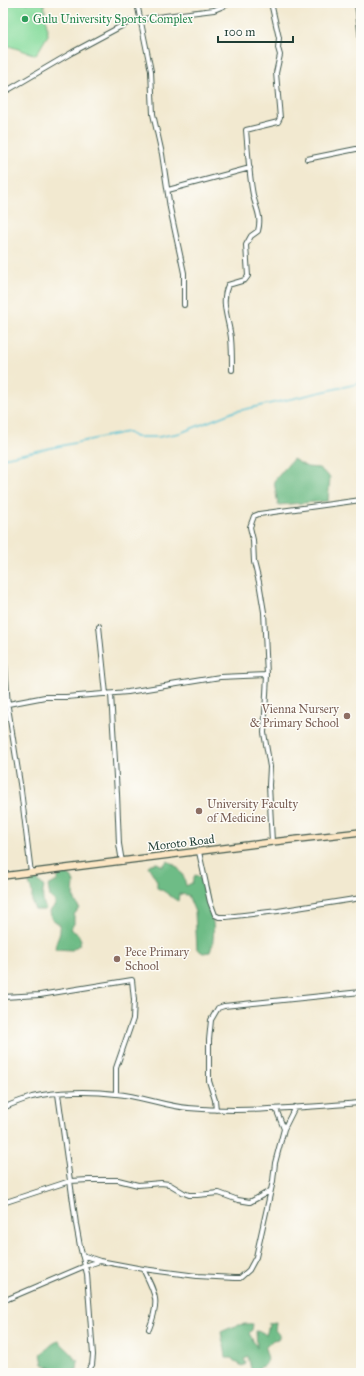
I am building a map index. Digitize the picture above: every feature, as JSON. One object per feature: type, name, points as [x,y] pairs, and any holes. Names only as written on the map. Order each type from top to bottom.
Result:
[{"type":"main road","name":"Moroto Road","points":[[3,876],[361,832]]},
{"type":"street","points":[[137,3],[151,71],[153,114],[162,154],[170,208],[184,273],[184,305]]},
{"type":"street","points":[[3,93],[73,52],[130,22],[140,19],[214,10],[231,3]]},
{"type":"street","points":[[232,370],[231,339],[226,316],[224,296],[228,285],[247,278],[246,245],[258,231],[258,212],[253,196],[246,130],[278,122],[280,118],[276,73],[280,55],[278,48],[279,38],[270,3]]},
{"type":"street","points":[[357,3],[361,41]]},
{"type":"street","points":[[307,159],[361,148]]},
{"type":"street","points":[[168,190],[250,168]]},
{"type":"street","points":[[272,842],[269,785],[270,767],[264,732],[267,675],[264,608],[254,562],[253,540],[250,526],[251,521],[254,516],[273,511],[361,500]]},
{"type":"street","points":[[99,626],[108,694],[119,844],[122,862]]},
{"type":"street","points":[[3,634],[5,704],[21,790],[31,873]]},
{"type":"street","points":[[5,704],[45,697],[66,697],[128,692],[220,677],[267,675]]},
{"type":"street","points":[[199,852],[210,902],[215,915],[219,917],[278,911],[361,898]]},
{"type":"street","points":[[3,997],[40,994],[132,980],[134,1000],[133,1019],[116,1068],[116,1094]]},
{"type":"street","points":[[216,1110],[215,1100],[209,1081],[209,1040],[211,1020],[218,1008],[224,1006],[361,992]]},
{"type":"street","points":[[58,1094],[80,1246],[85,1266],[93,1346],[92,1365],[90,1370],[92,1373]]},
{"type":"street","points":[[3,1108],[30,1098],[58,1094],[116,1094],[187,1108],[216,1110],[276,1109],[361,1103]]},
{"type":"street","points":[[82,1255],[100,1261],[143,1269],[198,1276],[240,1278],[249,1270],[256,1257],[275,1163],[284,1129],[295,1107]]},
{"type":"street","points":[[276,1109],[284,1129]]},
{"type":"street","points":[[3,1203],[70,1181],[118,1180],[138,1185],[161,1183],[168,1184],[184,1193],[197,1195],[219,1193],[238,1200],[250,1202],[270,1190]]},
{"type":"street","points":[[3,1301],[100,1261]]},
{"type":"street","points":[[143,1269],[156,1300],[156,1310],[149,1329]]},
{"type":"green space","name":"Gulu University Sports Complex","points":[[3,3],[44,3],[48,35],[36,55],[3,44]]},
{"type":"green space","points":[[293,459],[307,467],[319,468],[330,477],[328,501],[278,505],[274,481]]},
{"type":"green space","points":[[167,861],[180,870],[186,886],[192,883],[195,875],[200,877],[207,894],[212,914],[214,934],[210,952],[203,953],[197,949],[195,912],[188,895],[179,894],[178,901],[157,888],[157,881],[148,866],[157,863],[163,866]]},
{"type":"green space","points":[[66,873],[72,878],[74,883],[73,896],[79,908],[74,915],[74,924],[70,929],[78,934],[81,940],[79,945],[72,950],[55,949],[60,933],[60,925],[51,918],[50,911],[55,905],[55,901],[50,897],[48,886],[57,881],[59,874]]},
{"type":"green space","points":[[32,879],[37,879],[44,887],[43,898],[46,909],[44,910],[35,910],[29,883]]},
{"type":"green space","points":[[276,1322],[275,1330],[279,1335],[279,1339],[273,1340],[265,1348],[268,1359],[264,1365],[255,1371],[251,1369],[248,1356],[244,1359],[246,1364],[242,1366],[232,1358],[226,1358],[221,1332],[241,1325],[253,1324],[252,1330],[249,1333],[257,1348],[256,1331],[262,1332],[266,1335],[269,1323]]},
{"type":"green space","points":[[59,1341],[72,1354],[75,1360],[78,1361],[77,1370],[56,1373],[57,1370],[52,1368],[55,1373],[41,1373],[43,1368],[51,1368],[43,1364],[41,1354]]},
{"type":"waterway","points":[[3,458],[127,432],[136,437],[158,437],[180,433],[233,412],[361,383]]},
{"type":"place","name":"Gulu University Sports Complex","points":[[25,19]]},
{"type":"place","name":"Vienna Nursery & Primary School","points":[[347,716]]},
{"type":"place","name":"University Faculty of Medicine","points":[[199,811]]},
{"type":"place","name":"Pece Primary School","points":[[117,959]]}]
